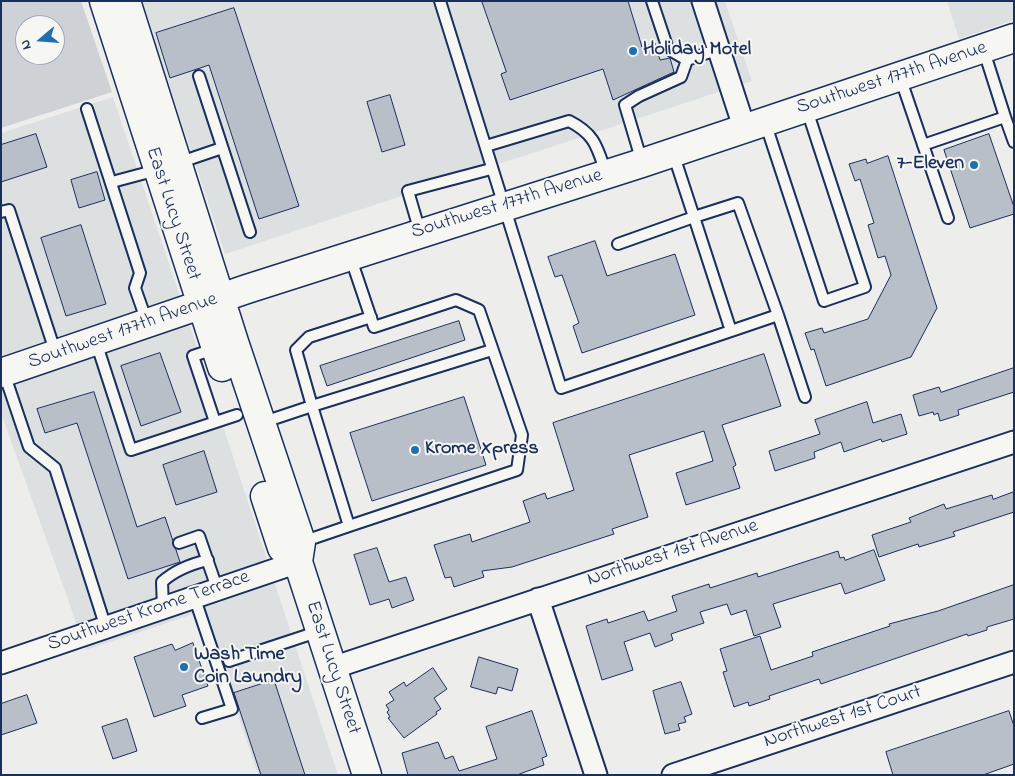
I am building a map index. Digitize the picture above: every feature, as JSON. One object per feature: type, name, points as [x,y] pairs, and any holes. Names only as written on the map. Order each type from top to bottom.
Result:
[{"type":"main road","name":"East Lucy Street","points":[[115,3],[212,302],[237,420]]},
{"type":"main road","name":"Southwest 177th Avenue","points":[[3,373],[350,255],[504,208],[1014,38]]},
{"type":"main road","name":"East Lucy Street","points":[[212,302],[216,348],[237,420],[282,548],[299,552],[320,631],[367,775]]},
{"type":"street","points":[[703,1],[719,49],[755,124]]},
{"type":"street","name":"Northwest 1st Avenue","points":[[332,668],[1014,442]]},
{"type":"street","name":"Southwest Krome Terrace","points":[[1,663],[218,588],[299,552]]},
{"type":"street","points":[[538,599],[596,775]]},
{"type":"street","name":"Northwest 1st Court","points":[[673,775],[1014,662]]},
{"type":"lane","points":[[440,1],[561,388],[778,315]]},
{"type":"lane","points":[[652,1],[668,50],[687,60],[719,49]]},
{"type":"lane","points":[[983,48],[1014,142]]},
{"type":"lane","points":[[642,162],[625,105],[638,96],[681,77],[687,60]]},
{"type":"lane","points":[[199,76],[250,232]]},
{"type":"lane","points":[[900,76],[948,218]]},
{"type":"lane","points":[[755,124],[824,301],[865,288],[806,107]]},
{"type":"lane","points":[[87,109],[140,273],[135,288],[148,324]]},
{"type":"lane","points":[[923,145],[1005,117]]},
{"type":"lane","points":[[486,146],[569,121],[584,129],[595,141],[607,174]]},
{"type":"lane","points":[[112,182],[222,148]]},
{"type":"lane","points":[[673,152],[732,331]]},
{"type":"lane","points":[[420,233],[408,191],[491,169]]},
{"type":"lane","points":[[618,244],[738,203],[806,397]]},
{"type":"lane","points":[[1,212],[9,210],[56,355]]},
{"type":"lane","points":[[299,552],[349,526],[517,470],[522,435],[479,310],[456,300],[374,327],[350,255]]},
{"type":"lane","points":[[349,526],[296,350],[309,337],[371,317]]},
{"type":"lane","points":[[96,341],[131,450],[237,420],[312,406],[492,350]]},
{"type":"lane","points":[[3,373],[29,447],[55,468],[106,628]]},
{"type":"lane","points":[[179,543],[199,536],[218,588]]},
{"type":"lane","points":[[162,607],[162,582],[170,575],[189,565],[208,560]]},
{"type":"lane","points":[[194,596],[232,710],[202,718]]},
{"type":"lane","points":[[229,661],[320,631]]},
{"type":"shaded area","points":[[1,1],[81,1],[112,92],[1,128]]},
{"type":"shaded area","points":[[146,1],[725,1],[752,81],[225,254],[142,3]]},
{"type":"shaded area","points":[[947,1],[1014,1],[1014,20],[959,39]]},
{"type":"shaded area","points":[[113,97],[338,775],[258,775],[203,611],[86,650],[1,413],[1,133]]},
{"type":"building","points":[[482,1],[628,1],[642,47],[655,43],[660,60],[670,58],[674,72],[613,100],[603,69],[510,100],[501,74],[506,72]]},
{"type":"building","points":[[234,8],[299,206],[259,219],[209,65],[170,78],[156,33]]},
{"type":"building","points":[[390,95],[405,145],[382,152],[367,102]]},
{"type":"building","points":[[36,134],[47,167],[1,182],[1,145]]},
{"type":"building","points":[[989,134],[1014,207],[1014,214],[970,228],[944,150]]},
{"type":"building","points":[[888,156],[937,308],[911,357],[826,386],[814,349],[811,350],[805,333],[822,328],[824,333],[868,319],[891,275],[885,256],[878,258],[868,225],[874,223],[860,179],[855,181],[849,164],[866,159],[867,163]]},
{"type":"building","points":[[97,172],[105,200],[79,208],[71,180]]},
{"type":"building","points":[[81,225],[106,304],[66,316],[41,238]]},
{"type":"building","points":[[595,241],[607,276],[675,254],[695,315],[582,353],[573,326],[579,323],[562,275],[555,277],[548,257]]},
{"type":"building","points":[[459,321],[465,340],[327,386],[320,366]]},
{"type":"building","points":[[160,353],[181,412],[141,426],[121,366]]},
{"type":"building","points":[[764,354],[781,406],[722,425],[736,465],[733,467],[740,488],[686,505],[676,473],[713,461],[704,431],[629,455],[648,517],[612,529],[614,534],[512,567],[482,571],[484,577],[454,587],[451,577],[445,578],[434,545],[470,534],[472,542],[530,522],[523,501],[545,493],[547,499],[574,490],[553,423]]},
{"type":"building","points":[[1014,368],[1014,392],[958,410],[959,415],[940,421],[938,413],[934,415],[933,412],[919,416],[913,395],[939,387],[941,392]]},
{"type":"building","points":[[94,392],[137,527],[165,517],[180,562],[128,579],[77,423],[45,433],[37,409]]},
{"type":"building","points":[[464,397],[486,465],[372,501],[350,433]]},
{"type":"building","points":[[867,402],[873,423],[901,414],[907,434],[882,442],[881,439],[844,452],[841,442],[814,452],[815,458],[775,471],[769,451],[820,434],[815,420]]},
{"type":"building","points":[[204,451],[217,492],[176,505],[163,465]]},
{"type":"building","points":[[1014,492],[1014,512],[953,532],[955,536],[919,547],[918,544],[879,557],[872,535],[911,522],[909,518],[944,504],[946,509],[992,495],[993,499]]},
{"type":"building","points":[[377,548],[389,582],[406,577],[414,600],[392,608],[389,599],[370,605],[354,555]]},
{"type":"building","points":[[874,550],[885,580],[845,594],[841,583],[773,604],[781,627],[754,636],[746,610],[731,615],[727,604],[700,612],[704,623],[671,634],[673,640],[655,647],[650,633],[624,642],[633,670],[602,680],[586,626],[607,619],[608,623],[644,611],[648,621],[677,611],[672,596],[709,584],[710,588],[757,573],[758,577],[838,551],[840,558],[844,557],[845,560]]},
{"type":"building","points":[[1014,585],[1014,619],[987,627],[987,630],[968,636],[967,634],[821,684],[819,679],[769,696],[770,699],[749,706],[748,702],[734,707],[723,672],[727,671],[720,649],[760,636],[771,670],[813,656],[812,652],[890,626],[889,624],[938,611]]},
{"type":"building","points":[[193,643],[208,686],[182,695],[186,706],[154,717],[134,657],[172,644],[175,650]]},
{"type":"building","points":[[479,657],[518,669],[512,691],[498,687],[496,694],[471,687]]},
{"type":"building","points":[[433,668],[447,689],[434,698],[441,709],[404,738],[388,718],[390,717],[387,712],[389,710],[386,705],[394,700],[389,692],[404,682],[406,686]]},
{"type":"building","points":[[274,680],[305,775],[261,775],[234,693]]},
{"type":"building","points":[[681,682],[692,714],[684,717],[686,722],[678,724],[680,730],[665,734],[653,691]]},
{"type":"building","points":[[27,695],[37,723],[1,735],[1,704]]},
{"type":"building","points":[[532,711],[547,756],[542,758],[544,765],[517,775],[408,775],[402,753],[438,742],[445,759],[453,756],[459,771],[497,759],[486,727]]},
{"type":"building","points":[[1009,711],[1014,726],[1014,764],[983,775],[893,775],[886,752]]},
{"type":"building","points":[[127,719],[137,751],[113,759],[102,727]]},
{"type":"place","name":"Holiday Motel","points":[[633,51]]},
{"type":"place","name":"7-Eleven","points":[[974,165]]},
{"type":"place","name":"Krome Xpress","points":[[415,450]]},
{"type":"place","name":"Wash Time Coin Laundry","points":[[184,667]]}]
